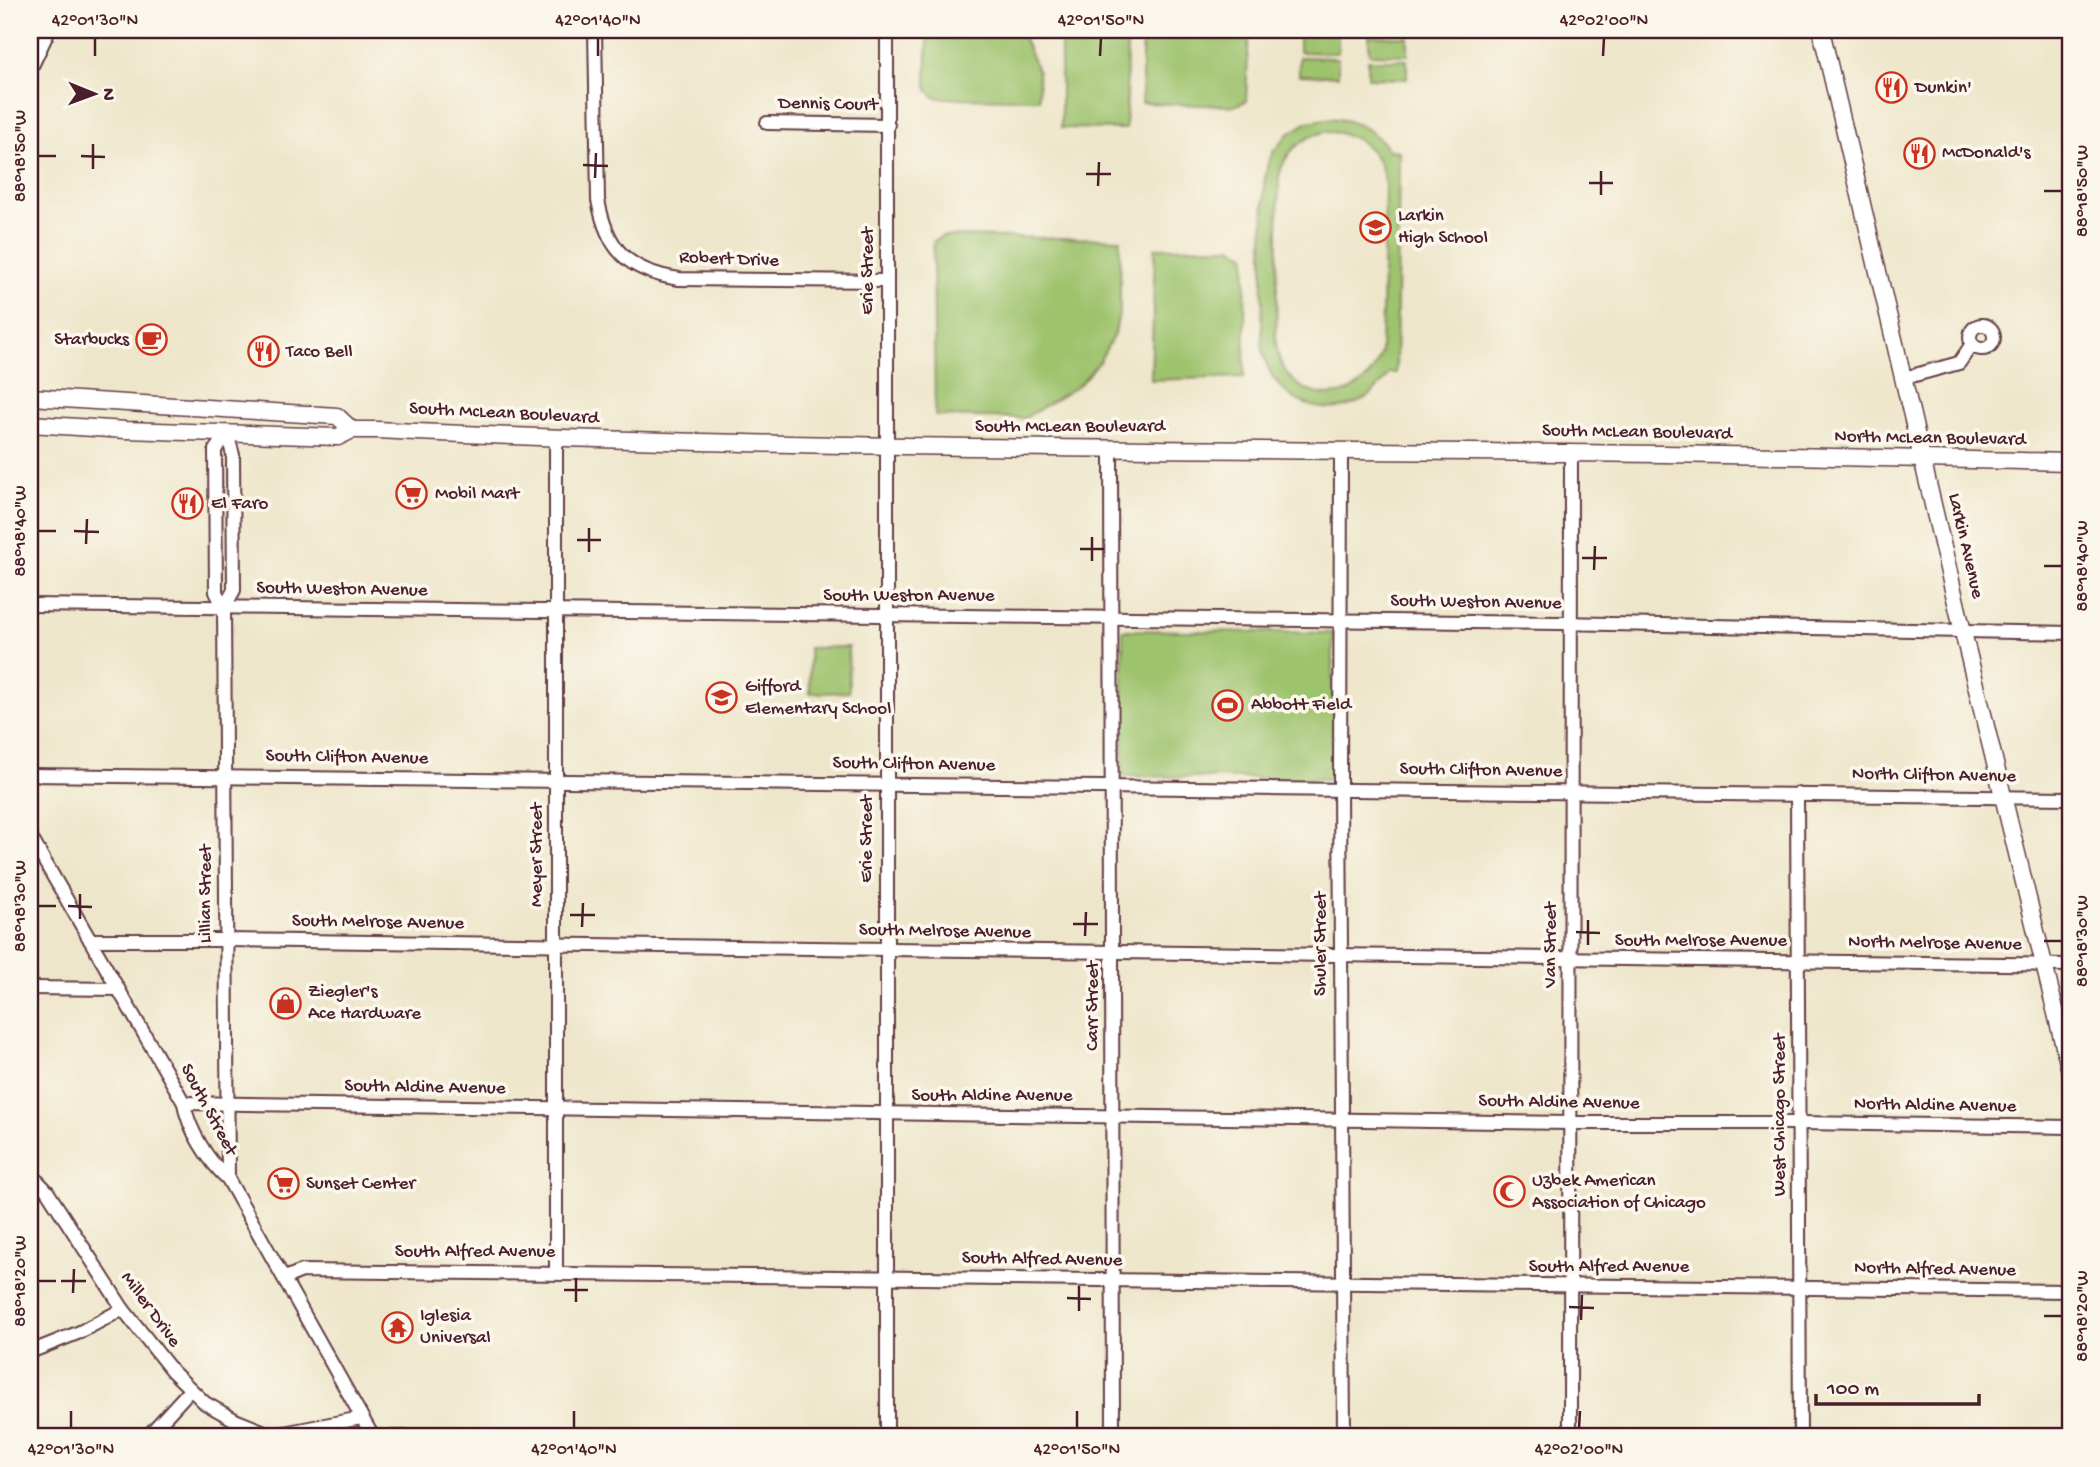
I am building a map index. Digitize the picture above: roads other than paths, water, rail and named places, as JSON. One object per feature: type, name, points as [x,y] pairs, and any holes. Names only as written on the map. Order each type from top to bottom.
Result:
[{"type":"main road","name":"Larkin Avenue","points":[[1821,30],[2070,1071]]},
{"type":"main road","name":"South McLean Boulevard","points":[[30,397],[337,416],[352,430]]},
{"type":"main road","name":"South McLean Boulevard","points":[[30,424],[338,437],[352,430],[556,439],[887,447],[1789,457]]},
{"type":"main road","name":"North McLean Boulevard","points":[[1789,457],[2070,462]]},
{"type":"street","points":[[30,70],[48,30]]},
{"type":"street","name":"Robert Drive","points":[[595,30],[596,174],[600,211],[610,241],[622,255],[651,273],[698,280],[887,281]]},
{"type":"street","name":"Erie Street","points":[[887,30],[887,1437]]},
{"type":"street","name":"Dennis Court","points":[[767,123],[888,125]]},
{"type":"street","points":[[1904,378],[1959,363],[1972,344]]},
{"type":"street","name":"Lillian Street","points":[[227,433],[233,455],[234,590],[224,608],[228,1180]]},
{"type":"street","name":"Meyer Street","points":[[556,439],[556,1272]]},
{"type":"street","name":"Carr Street","points":[[1111,448],[1113,1437]]},
{"type":"street","name":"Shuler Street","points":[[1341,451],[1344,1437]]},
{"type":"street","name":"Van Street","points":[[1570,1437],[1571,453]]},
{"type":"street","name":"South Weston Avenue","points":[[30,605],[1570,623],[2070,633]]},
{"type":"street","name":"South Clifton Avenue","points":[[30,775],[1797,794]]},
{"type":"street","name":"North Clifton Avenue","points":[[1797,794],[2070,797]]},
{"type":"street","name":"West Chicago Street","points":[[1797,794],[1800,1437]]},
{"type":"street","name":"South Street","points":[[30,836],[184,1103],[186,1116],[216,1169],[228,1180],[285,1278],[371,1437]]},
{"type":"street","name":"South Melrose Avenue","points":[[90,940],[1799,961]]},
{"type":"street","name":"North Melrose Avenue","points":[[1799,961],[2070,965]]},
{"type":"street","points":[[30,988],[118,989]]},
{"type":"street","name":"South Aldine Avenue","points":[[184,1103],[886,1115],[1800,1123]]},
{"type":"street","name":"North Aldine Avenue","points":[[1800,1123],[2070,1127]]},
{"type":"street","name":"Miller Drive","points":[[30,1173],[52,1198],[123,1309],[163,1362],[190,1390],[212,1407],[268,1437]]},
{"type":"street","name":"South Alfred Avenue","points":[[285,1278],[302,1271],[556,1272],[1800,1287]]},
{"type":"street","name":"North Alfred Avenue","points":[[1800,1287],[2070,1291]]},
{"type":"street","points":[[30,1352],[80,1332],[123,1309]]},
{"type":"street","points":[[147,1437],[190,1390]]},
{"type":"street","points":[[268,1437],[361,1418]]},
{"type":"street","points":[[371,1437],[493,1437]]},
{"type":"place","name":"Dunkin'","points":[[1892,88]]},
{"type":"place","name":"McDonald's","points":[[1919,153]]},
{"type":"place","name":"Larkin High School","points":[[1375,227]]},
{"type":"place","name":"Starbucks","points":[[152,340]]},
{"type":"place","name":"Taco Bell","points":[[263,352]]},
{"type":"place","name":"Mobil Mart","points":[[412,494]]},
{"type":"place","name":"El Faro","points":[[188,504]]},
{"type":"place","name":"Gifford Elementary School","points":[[722,698]]},
{"type":"place","name":"Abbott Field","points":[[1228,705]]},
{"type":"place","name":"Ziegler's Ace Hardware","points":[[285,1003]]},
{"type":"place","name":"Sunset Center","points":[[283,1184]]},
{"type":"place","name":"Uzbek American Association of Chicago","points":[[1509,1192]]},
{"type":"place","name":"Iglesia Universal","points":[[397,1327]]}]
